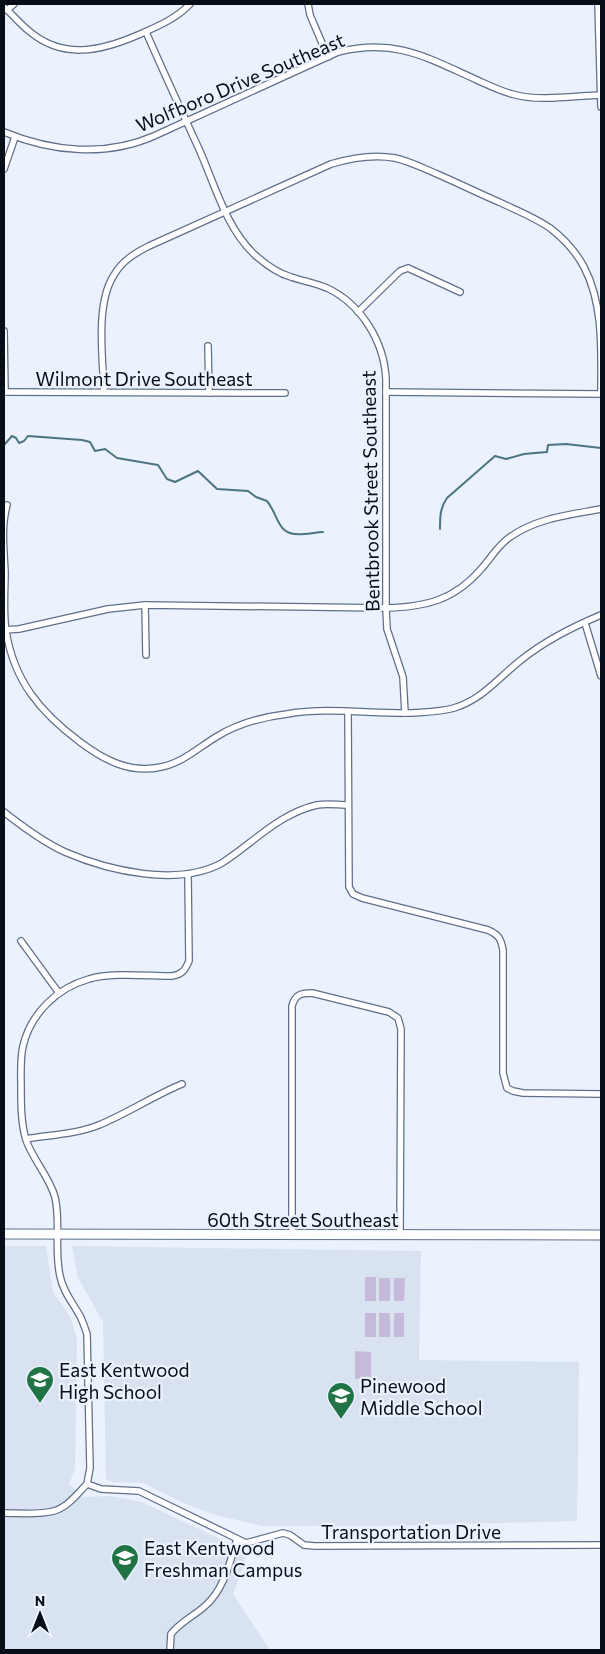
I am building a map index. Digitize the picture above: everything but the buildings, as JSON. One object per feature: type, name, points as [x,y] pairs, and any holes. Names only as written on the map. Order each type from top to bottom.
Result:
[{"type":"main road","name":"60th Street Southeast","points":[[4,1234],[601,1235]]},
{"type":"street","points":[[14,4],[5,9],[30,32],[51,44],[70,49],[84,50],[106,48],[146,32],[182,12],[190,4]]},
{"type":"street","points":[[308,4],[310,15],[328,57]]},
{"type":"street","points":[[598,4],[601,107]]},
{"type":"street","name":"Bentbrook Street Southeast","points":[[146,32],[226,212],[244,244],[267,265],[285,275],[338,294],[358,312],[374,334],[383,355],[386,372],[387,629],[403,677],[405,713]]},
{"type":"street","name":"Wolfboro Drive Southeast","points":[[4,132],[14,137],[66,149],[107,148],[141,141],[338,52],[365,47],[396,48],[418,54],[514,95],[530,97],[600,95]]},
{"type":"street","points":[[4,169],[14,137]]},
{"type":"street","points":[[104,392],[103,308],[107,289],[113,275],[130,257],[331,164],[359,157],[396,158],[414,164],[533,218],[550,228],[572,250],[583,265],[593,286],[597,305],[601,394],[386,392]]},
{"type":"street","points":[[358,312],[400,271],[408,268],[416,270],[460,292]]},
{"type":"street","points":[[4,331],[4,392]]},
{"type":"street","points":[[208,346],[209,393]]},
{"type":"street","name":"Wilmont Drive Southeast","points":[[4,392],[285,393]]},
{"type":"street","points":[[7,505],[4,528],[5,630],[11,657],[28,690],[44,711],[59,726],[96,754],[124,766],[140,768],[159,767],[180,761],[224,732],[256,720],[290,713],[405,713],[436,712],[454,708],[484,694],[514,666],[549,640],[601,615]]},
{"type":"street","points":[[5,630],[19,629],[108,609],[145,605],[386,608],[419,606],[454,593],[471,580],[507,539],[520,531],[545,520],[601,509]]},
{"type":"street","points":[[145,605],[146,655]]},
{"type":"street","points":[[585,623],[601,676]]},
{"type":"street","points":[[348,712],[349,886],[353,894],[362,898],[488,930],[501,938],[503,950],[503,1073],[507,1088],[523,1093],[601,1094]]},
{"type":"street","points":[[4,812],[45,842],[64,852],[92,862],[130,871],[188,875],[214,868],[301,809],[320,804],[348,805]]},
{"type":"street","points":[[4,1513],[55,1511],[67,1504],[87,1484],[90,1468],[87,1334],[60,1277],[55,1197],[50,1182],[33,1156],[26,1139],[21,1110],[23,1046],[29,1028],[40,1011],[58,993],[90,978],[110,976],[172,976],[179,975],[185,971],[189,961],[188,875]]},
{"type":"street","points":[[22,942],[58,993]]},
{"type":"street","points":[[292,1235],[292,1006],[294,999],[298,995],[312,993],[389,1012],[398,1018],[401,1029],[400,1235]]},
{"type":"street","points":[[26,1139],[97,1126],[127,1112],[157,1094],[182,1084]]},
{"type":"street","name":"Transportation Drive","points":[[87,1484],[101,1489],[139,1491],[246,1543],[283,1533],[290,1535],[304,1545],[315,1546],[601,1545]]},
{"type":"street","points":[[170,1650],[169,1640],[171,1634],[205,1606],[220,1587],[230,1565],[237,1539]]},
{"type":"shaded area","name":"East Kentwood Freshman Campus","points":[[4,1246],[46,1246],[53,1292],[71,1318],[77,1340],[75,1469],[69,1484],[83,1497],[110,1496],[142,1502],[248,1552],[233,1594],[270,1650],[4,1650]]},
{"type":"shaded area","name":"Pinewood Middle School","points":[[72,1246],[421,1251],[419,1360],[579,1362],[577,1521],[384,1526],[262,1526],[216,1515],[183,1503],[143,1483],[113,1482],[106,1479],[103,1322],[78,1278]]},
{"type":"shaded area","points":[[365,1277],[376,1277],[376,1301],[365,1301]]},
{"type":"shaded area","points":[[379,1278],[390,1278],[390,1301],[379,1301]]},
{"type":"shaded area","points":[[394,1278],[405,1278],[404,1301],[394,1301]]},
{"type":"shaded area","points":[[365,1313],[376,1313],[376,1337],[365,1337]]},
{"type":"shaded area","points":[[379,1313],[390,1313],[390,1337],[379,1337]]},
{"type":"shaded area","points":[[394,1313],[404,1313],[404,1337],[394,1337]]},
{"type":"shaded area","points":[[355,1351],[371,1352],[371,1379],[355,1379]]},
{"type":"waterway","points":[[4,445],[12,436],[19,443],[28,436],[82,440],[90,442],[95,451],[105,449],[117,458],[158,465],[167,479],[175,482],[198,471],[217,489],[248,491],[256,497],[267,501],[280,525],[288,532],[295,534],[323,532]]},
{"type":"waterway","points":[[440,529],[440,517],[447,498],[495,456],[506,459],[524,454],[547,452],[548,445],[566,444],[601,448]]},
{"type":"place","name":"East Kentwood High School","points":[[40,1404]]},
{"type":"place","name":"Pinewood Middle School","points":[[341,1420]]},
{"type":"place","name":"East Kentwood Freshman Campus","points":[[125,1582]]}]
